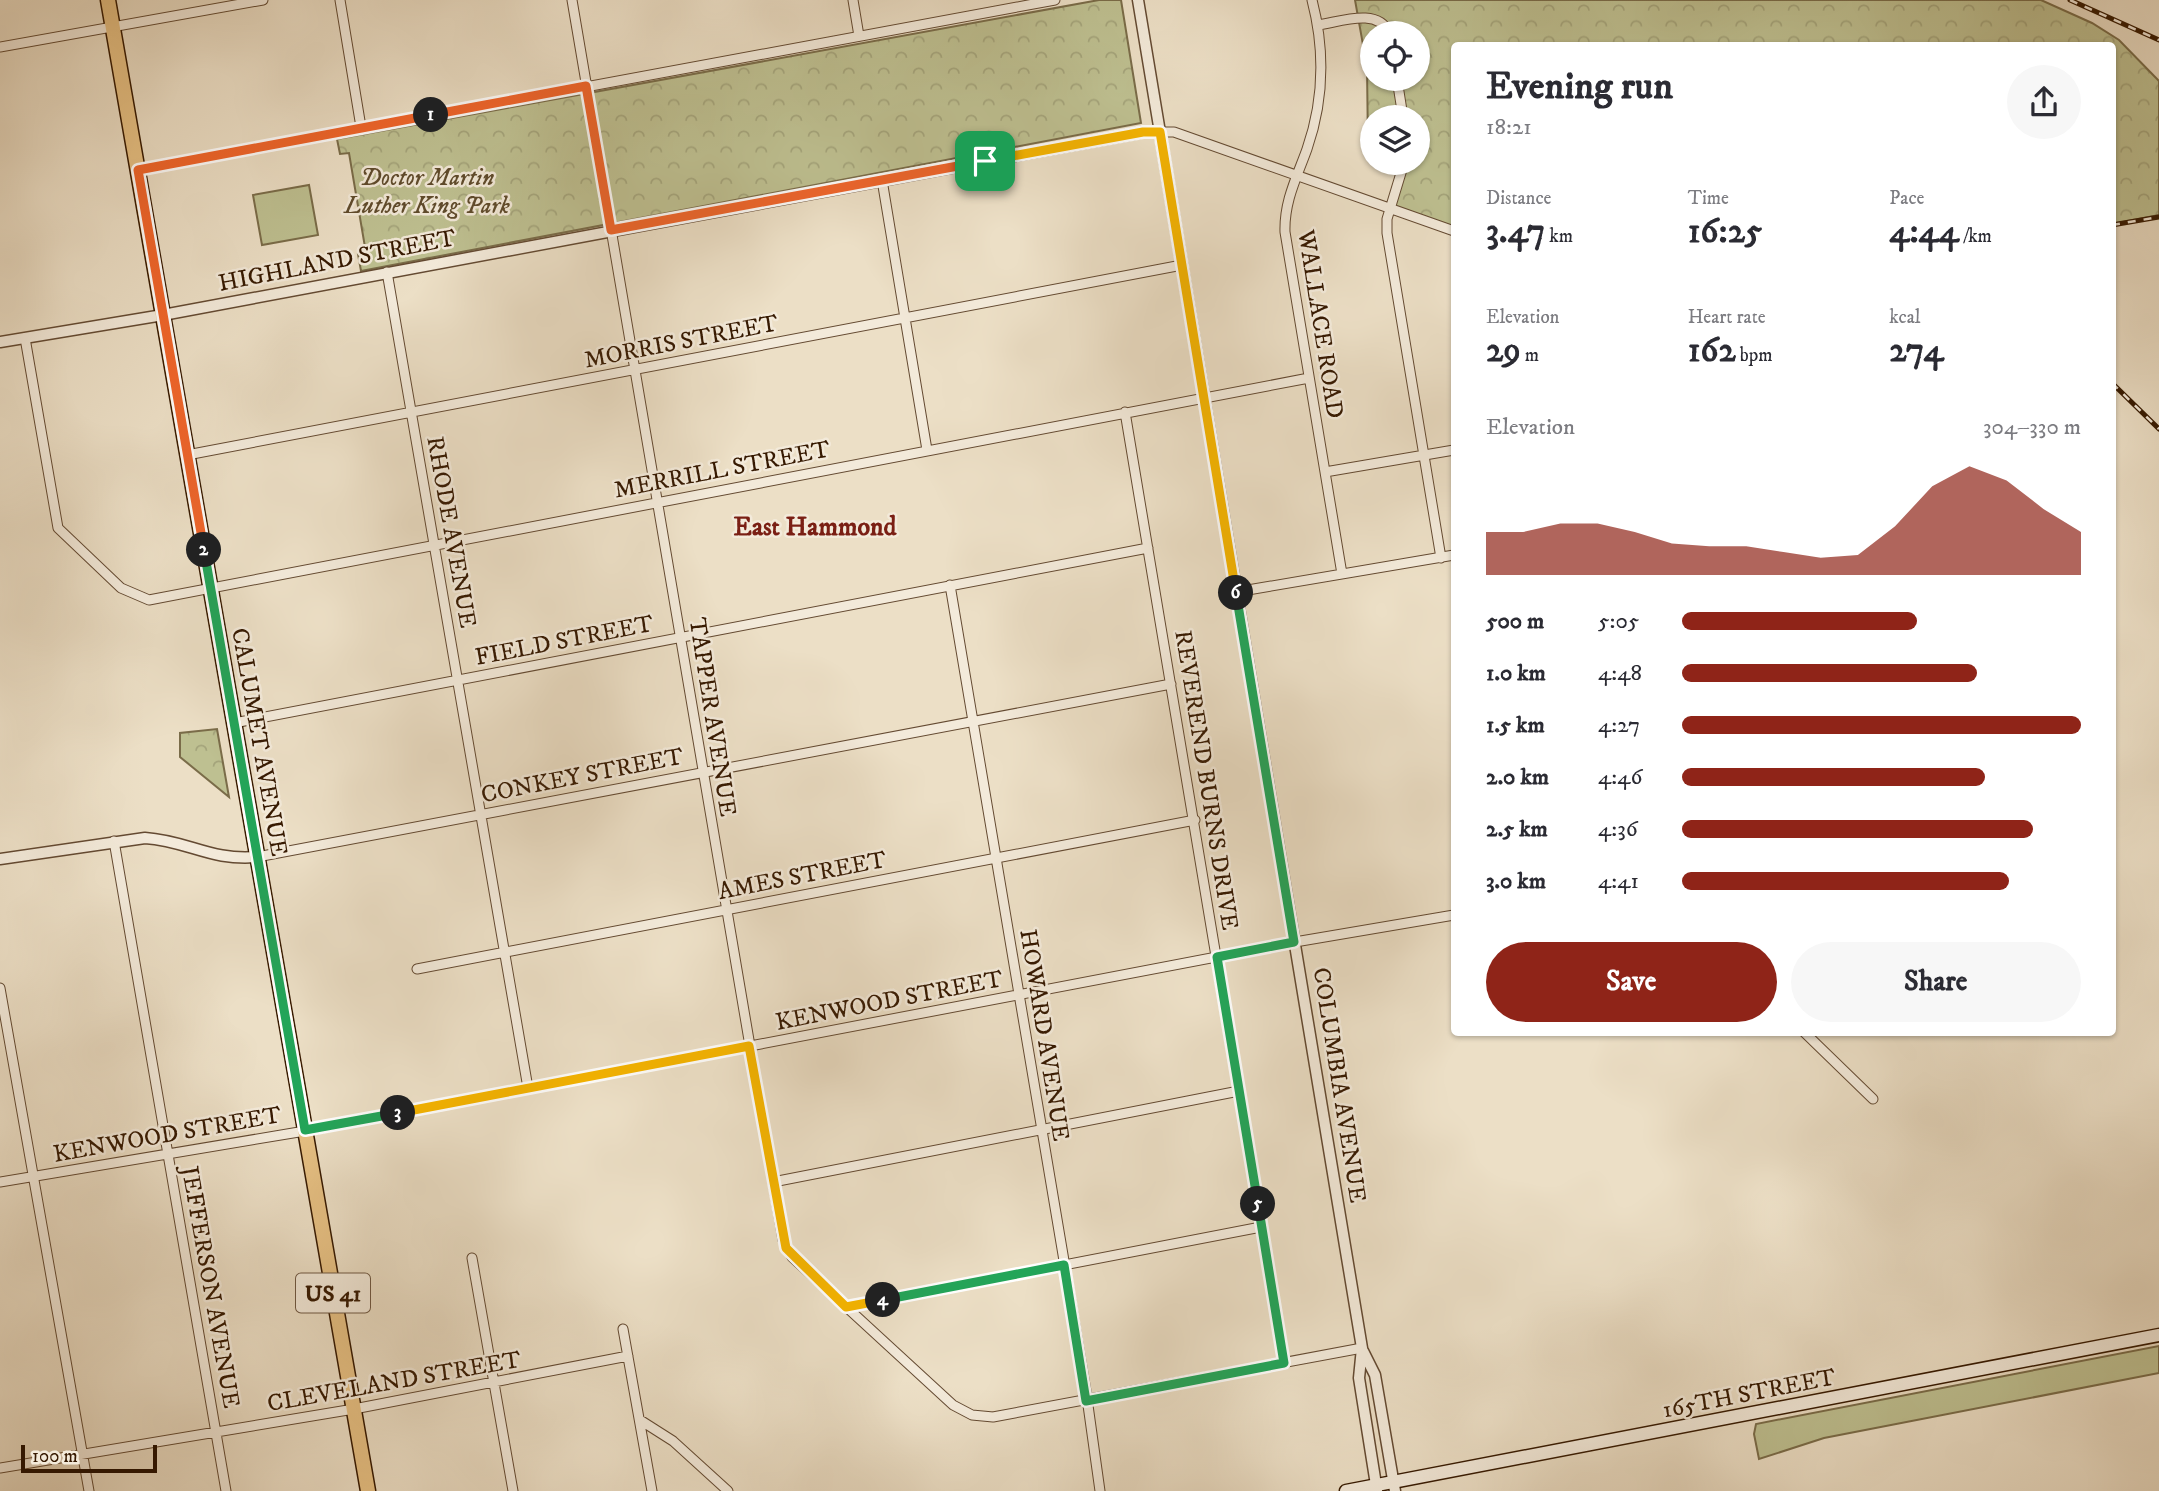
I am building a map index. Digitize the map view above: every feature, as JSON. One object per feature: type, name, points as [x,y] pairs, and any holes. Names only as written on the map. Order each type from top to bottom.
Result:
[{"type":"main road","name":"CALUMET AVENUE","points":[[108,0],[368,1491]]},
{"type":"main road","name":"165TH STREET","points":[[1346,1491],[1394,1486],[2159,1335]]},
{"type":"street","points":[[0,47],[263,0]]},
{"type":"street","points":[[340,0],[361,127]]},
{"type":"street","name":"TAPPER AVENUE","points":[[572,0],[725,909],[786,1248],[927,1381],[960,1409],[986,1418],[1362,1348]]},
{"type":"street","points":[[853,0],[859,36]]},
{"type":"street","points":[[138,170],[1055,0]]},
{"type":"street","name":"COLUMBIA AVENUE","points":[[1138,0],[1362,1348],[1359,1378],[1376,1488]]},
{"type":"street","name":"WALLACE ROAD","points":[[1312,0],[1318,25],[1321,78],[1319,101],[1287,204],[1285,232],[1342,575]]},
{"type":"street","points":[[1318,25],[1371,17],[1381,21]]},
{"type":"street","name":"HIGHLAND STREET","points":[[0,342],[163,315],[1143,132],[1174,132],[1451,230]]},
{"type":"street","points":[[1400,175],[1390,209],[1387,233],[1441,558]]},
{"type":"street","points":[[882,180],[928,450]]},
{"type":"street","name":"MORRIS STREET","points":[[187,455],[1182,265]]},
{"type":"street","name":"RHODE AVENUE","points":[[387,272],[528,1088]]},
{"type":"street","name":"MERRILL STREET","points":[[25,338],[58,528],[121,587],[142,600],[1309,378]]},
{"type":"street","name":"REVEREND BURNS DRIVE","points":[[1125,412],[1284,1363]]},
{"type":"street","points":[[1325,472],[1451,450]]},
{"type":"street","name":"FIELD STREET","points":[[234,723],[1148,548]]},
{"type":"street","points":[[1236,592],[1451,556]]},
{"type":"street","name":"HOWARD AVENUE","points":[[950,585],[1100,1491]]},
{"type":"street","name":"CONKEY STREET","points":[[0,859],[114,841],[167,839],[212,856],[235,859],[257,857],[1171,684]]},
{"type":"street","name":"AMES STREET","points":[[417,969],[1195,820]]},
{"type":"street","name":"JEFFERSON AVENUE","points":[[114,841],[226,1491]]},
{"type":"street","name":"KENWOOD STREET","points":[[0,1182],[305,1130],[1294,942],[1451,916]]},
{"type":"street","points":[[0,988],[89,1491]]},
{"type":"street","points":[[1808,1036],[1873,1099]]},
{"type":"street","points":[[773,1182],[1239,1091]]},
{"type":"street","points":[[846,1307],[1261,1227]]},
{"type":"street","points":[[472,1258],[513,1491]]},
{"type":"street","points":[[623,1329],[652,1491]]},
{"type":"street","name":"COLUMBIA AVENUE","points":[[1362,1348],[1375,1375],[1394,1486]]},
{"type":"street","name":"CLEVELAND STREET","points":[[0,1468],[354,1409],[628,1356]]},
{"type":"street","points":[[640,1420],[673,1441],[728,1491]]},
{"type":"green space","name":"Doctor Martin Luther King Park","points":[[1099,0],[1121,0],[1141,123],[361,271],[358,254],[366,253],[349,153],[340,154],[337,139]]},
{"type":"green space","points":[[1355,0],[2041,0],[2092,23],[2119,40],[2159,81],[2159,215],[2116,223],[2116,42],[1451,42],[1451,230],[1390,209],[1400,175],[1430,175],[1430,105],[1367,105],[1367,91],[1430,91],[1430,21],[1360,21],[1360,28]]},
{"type":"green space","points":[[309,185],[318,235],[262,245],[253,195]]},
{"type":"green space","points":[[217,729],[229,797],[180,757],[180,733]]},
{"type":"green space","points":[[2159,1346],[2159,1373],[1824,1438],[1759,1459],[1754,1434],[1756,1424]]},
{"type":"railway","points":[[2070,0],[2159,40]]},
{"type":"railway","points":[[2116,224],[2159,217]]},
{"type":"railway","points":[[2116,387],[2159,429]]},
{"type":"district","name":"East Hammond","points":[[815,526]]},
{"type":"route","points":[[586,86],[611,230],[985,161],[1143,132],[1160,132],[1294,942],[1217,957],[1284,1363],[1086,1401],[1064,1265],[846,1307],[792,1257],[783,1240],[749,1046],[305,1130],[138,170],[586,86]]}]
